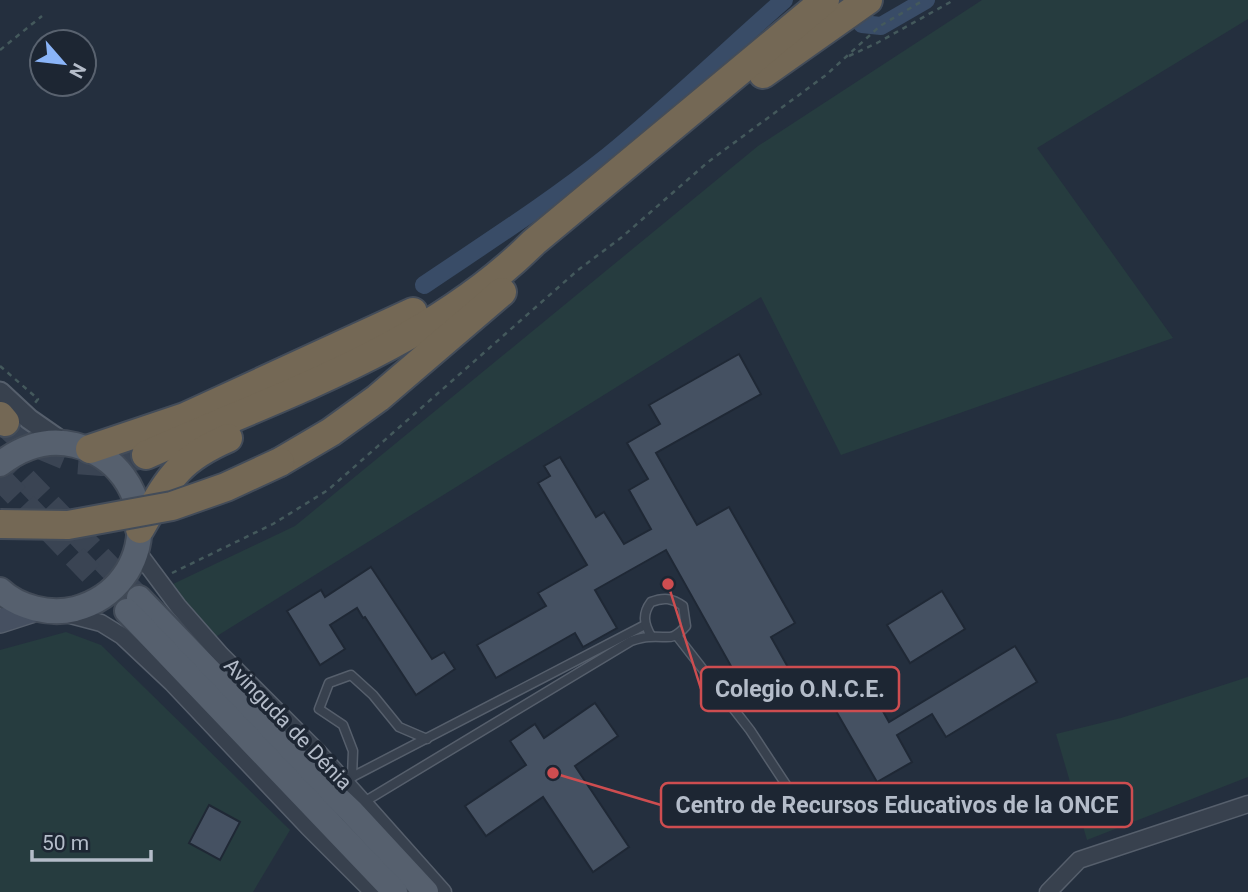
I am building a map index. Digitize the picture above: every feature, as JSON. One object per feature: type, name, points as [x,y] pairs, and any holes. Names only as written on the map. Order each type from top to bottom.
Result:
[{"type":"highway","points":[[0,524],[68,525],[172,506],[226,487],[280,462],[331,432],[378,398],[540,249],[825,0]]},
{"type":"highway","points":[[761,75],[846,0]]},
{"type":"highway","points":[[139,540],[172,475],[192,456],[345,386],[411,350],[761,75],[868,0]]},
{"type":"highway","points":[[90,449],[185,417],[388,325],[540,249]]},
{"type":"highway","points":[[146,455],[310,385],[391,345],[451,309],[540,249]]},
{"type":"main road","points":[[0,464],[15,453],[38,444],[62,442],[90,449],[107,459],[127,481],[139,509],[139,540],[123,577],[112,590],[83,607],[46,610],[0,621]]},
{"type":"main road","points":[[0,590],[20,603],[46,610]]},
{"type":"main road","name":"Avinguda de Dénia","points":[[395,892],[133,605],[351,811],[426,892]]},
{"type":"street","points":[[0,392],[29,419],[62,442]]},
{"type":"street","name":"Avinguda de Dénia","points":[[139,540],[160,580],[178,606],[221,655],[346,777],[364,802],[443,892]]},
{"type":"street","points":[[46,610],[101,623],[122,636],[172,682],[307,827],[373,892]]},
{"type":"street","points":[[1048,892],[1079,860],[1248,804]]},
{"type":"lane","points":[[364,802],[631,640],[651,636],[663,639],[677,636],[686,626],[683,606],[667,598],[651,602],[645,614],[645,625],[651,636]]},
{"type":"lane","points":[[346,777],[427,739],[645,625]]},
{"type":"lane","points":[[677,636],[750,730],[804,811],[841,821]]},
{"type":"lane","points":[[346,777],[353,751],[343,725],[319,709],[329,683],[351,675],[373,695],[399,727],[427,739]]},
{"type":"path","points":[[160,580],[185,565],[273,524],[328,490],[578,270],[622,237],[708,162],[826,75],[880,26],[924,0]]},
{"type":"path","points":[[845,58],[877,44],[954,0]]},
{"type":"path","points":[[0,50],[42,16]]},
{"type":"green space","points":[[982,0],[1248,0],[1248,19],[1037,148],[1173,338],[841,455],[761,297],[209,641],[173,584],[295,526],[758,146]]},
{"type":"green space","points":[[66,632],[101,645],[290,830],[253,892],[0,892],[0,650]]},
{"type":"green space","points":[[1248,677],[1248,777],[1087,840],[1056,734],[1121,718]]},
{"type":"building","points":[[739,354],[761,394],[656,453],[697,525],[729,507],[795,623],[771,637],[798,685],[755,709],[666,550],[595,590],[617,628],[583,647],[575,633],[496,678],[477,645],[546,606],[538,593],[587,565],[538,483],[550,476],[544,466],[560,457],[596,517],[604,512],[624,544],[651,529],[629,490],[648,479],[627,443],[660,424],[649,405]]},
{"type":"building","points":[[371,567],[432,659],[444,652],[455,669],[416,695],[357,608],[330,625],[345,649],[320,665],[287,611],[321,590],[325,597]]},
{"type":"building","points":[[942,591],[965,629],[910,663],[887,625]]},
{"type":"building","points":[[1015,646],[1037,682],[946,737],[932,714],[897,735],[912,762],[877,782],[825,692],[861,672],[889,722]]},
{"type":"building","points":[[595,703],[618,736],[575,766],[629,847],[593,872],[543,797],[486,836],[465,806],[526,765],[510,741],[535,724],[544,738]]},
{"type":"building","points":[[209,805],[240,822],[220,860],[189,843]]},
{"type":"waterway","points":[[424,285],[608,156],[784,0]]},
{"type":"waterway","points":[[862,24],[881,26],[926,0]]},
{"type":"tunnel","points":[[5,422],[21,437],[76,460],[102,462],[146,455]]},
{"type":"tunnel","points":[[0,453],[139,598]]},
{"type":"tunnel","points":[[0,478],[123,607]]},
{"type":"place","name":"Colegio O.N.C.E.","points":[[668,584]]},
{"type":"place","name":"Centro de Recursos Educativos de la ONCE","points":[[553,773]]}]
